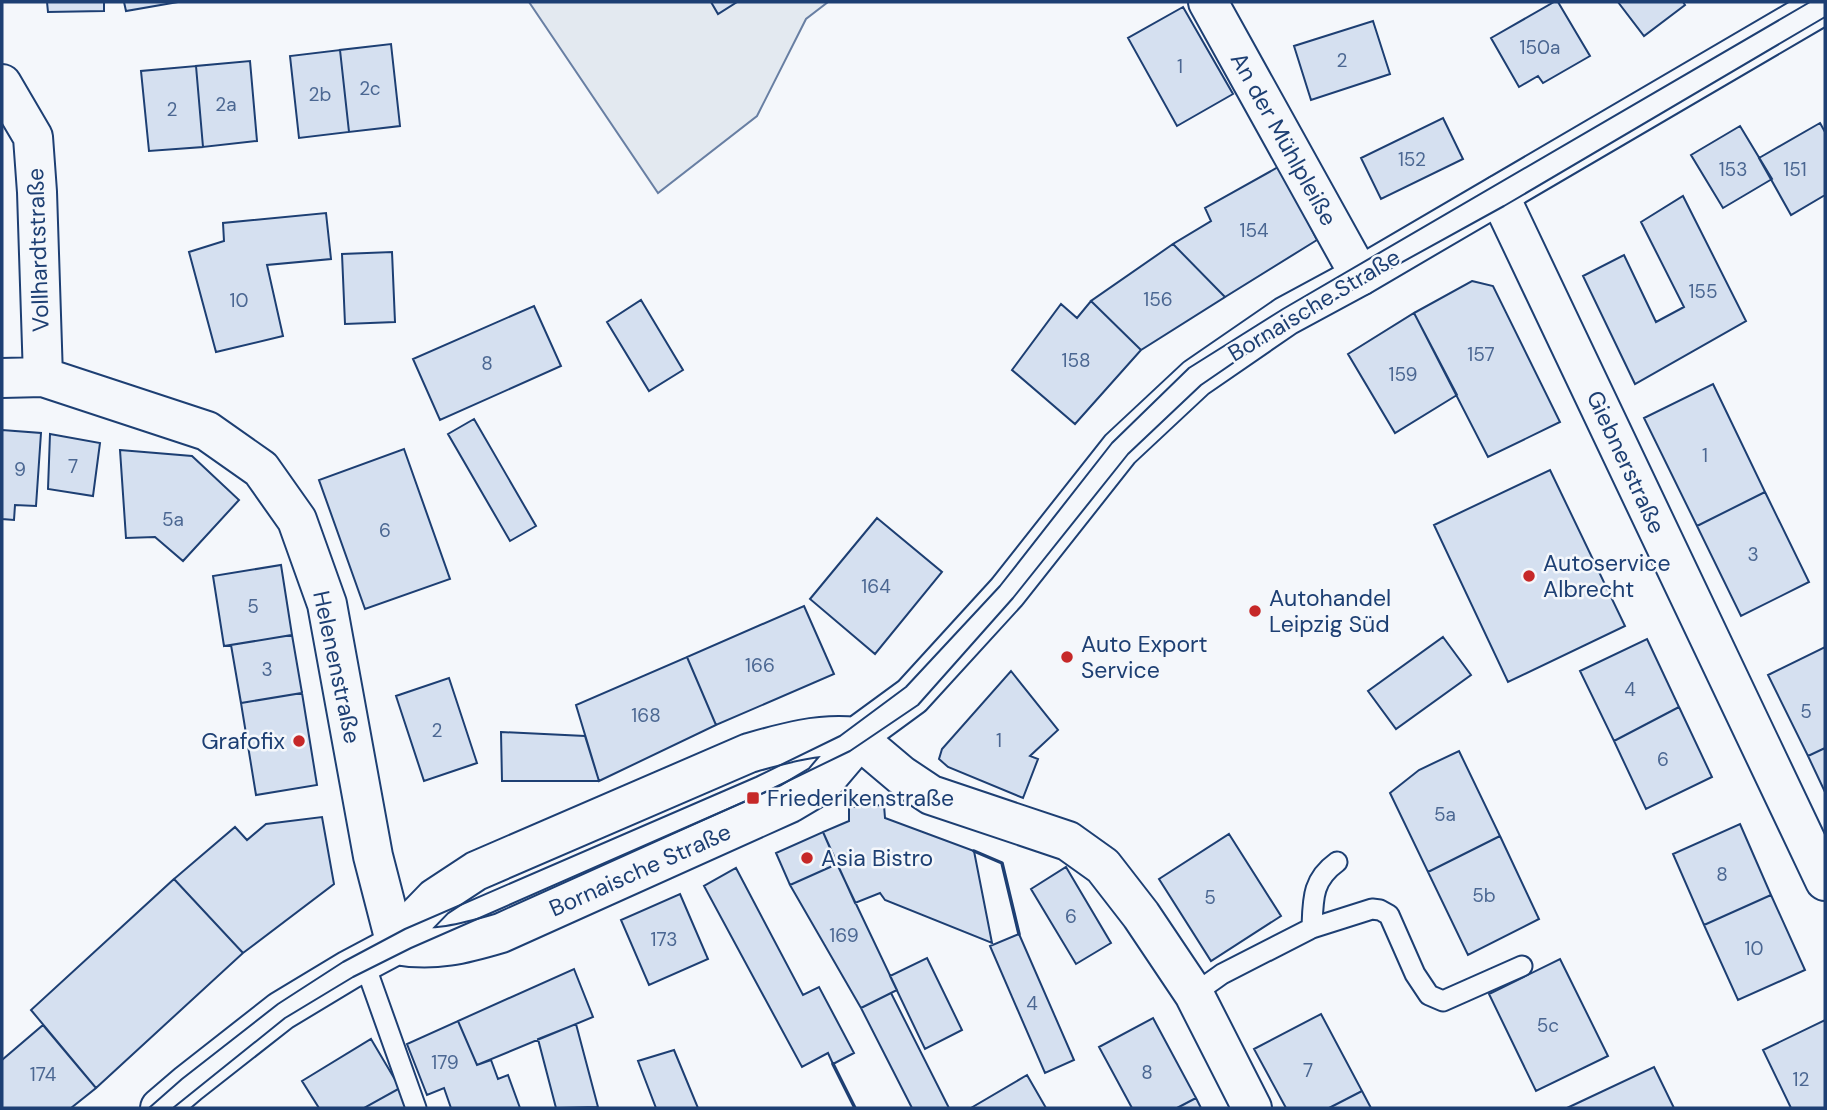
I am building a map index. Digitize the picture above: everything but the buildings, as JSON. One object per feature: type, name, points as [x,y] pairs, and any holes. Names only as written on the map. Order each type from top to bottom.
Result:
[{"type":"street","name":"An der Mühlpleiße","points":[[1209,2],[1360,276]]},
{"type":"street","name":"Bornaische Straße","points":[[380,953],[411,948],[455,947],[501,933],[756,819],[822,784],[850,751],[856,737],[912,696],[1007,593],[1121,449],[1196,378],[1286,316],[1360,276],[1825,4]]},
{"type":"street","name":"Vollhardtstraße","points":[[2,85],[33,138],[43,377]]},
{"type":"street","name":"Giebnerstraße","points":[[1499,195],[1825,881]]},
{"type":"street","name":"Vollhardtstraße","points":[[2,351],[43,377]]},
{"type":"street","name":"Helenenstraße","points":[[2,378],[43,377],[207,432],[261,469],[297,520],[327,604],[373,856],[380,953]]},
{"type":"street","points":[[160,1108],[281,1012],[380,953],[435,898],[476,871],[749,753],[796,739],[841,736],[856,737],[901,775],[931,795],[1068,841],[1103,866],[1141,915],[1194,994],[1252,1108]]},
{"type":"lane","points":[[1312,928],[1313,894],[1324,871],[1337,862]]},
{"type":"lane","points":[[1194,994],[1222,974],[1312,928],[1372,909],[1389,915],[1415,974],[1429,995],[1443,1002],[1522,967]]},
{"type":"lane","points":[[380,953],[416,1108]]},
{"type":"shaded area","points":[[529,2],[828,2],[806,19],[757,116],[658,193]]},
{"type":"tram line","points":[[149,1108],[278,1004],[343,962],[405,929],[756,777],[840,736],[906,687],[1000,586],[1112,443],[1189,368],[1283,309],[1810,2]]},
{"type":"tram line","points":[[173,1108],[285,1018],[353,977],[411,948],[753,798],[850,751],[918,705],[1013,598],[1128,454],[1201,385],[1290,324],[1504,206],[1825,17]]},
{"type":"wall","points":[[974,851],[1002,863],[1019,934]]},
{"type":"wall","points":[[833,1064],[855,1108]]},
{"type":"place","name":"Autoservice Albrecht","points":[[1529,576]]},
{"type":"place","name":"Autohandel Leipzig Süd","points":[[1255,611]]},
{"type":"place","name":"Auto Export Service","points":[[1067,657]]},
{"type":"place","name":"Grafofix","points":[[299,741]]},
{"type":"place","name":"Friederikenstraße","points":[[753,798]]},
{"type":"place","name":"Asia Bistro","points":[[807,858]]}]
